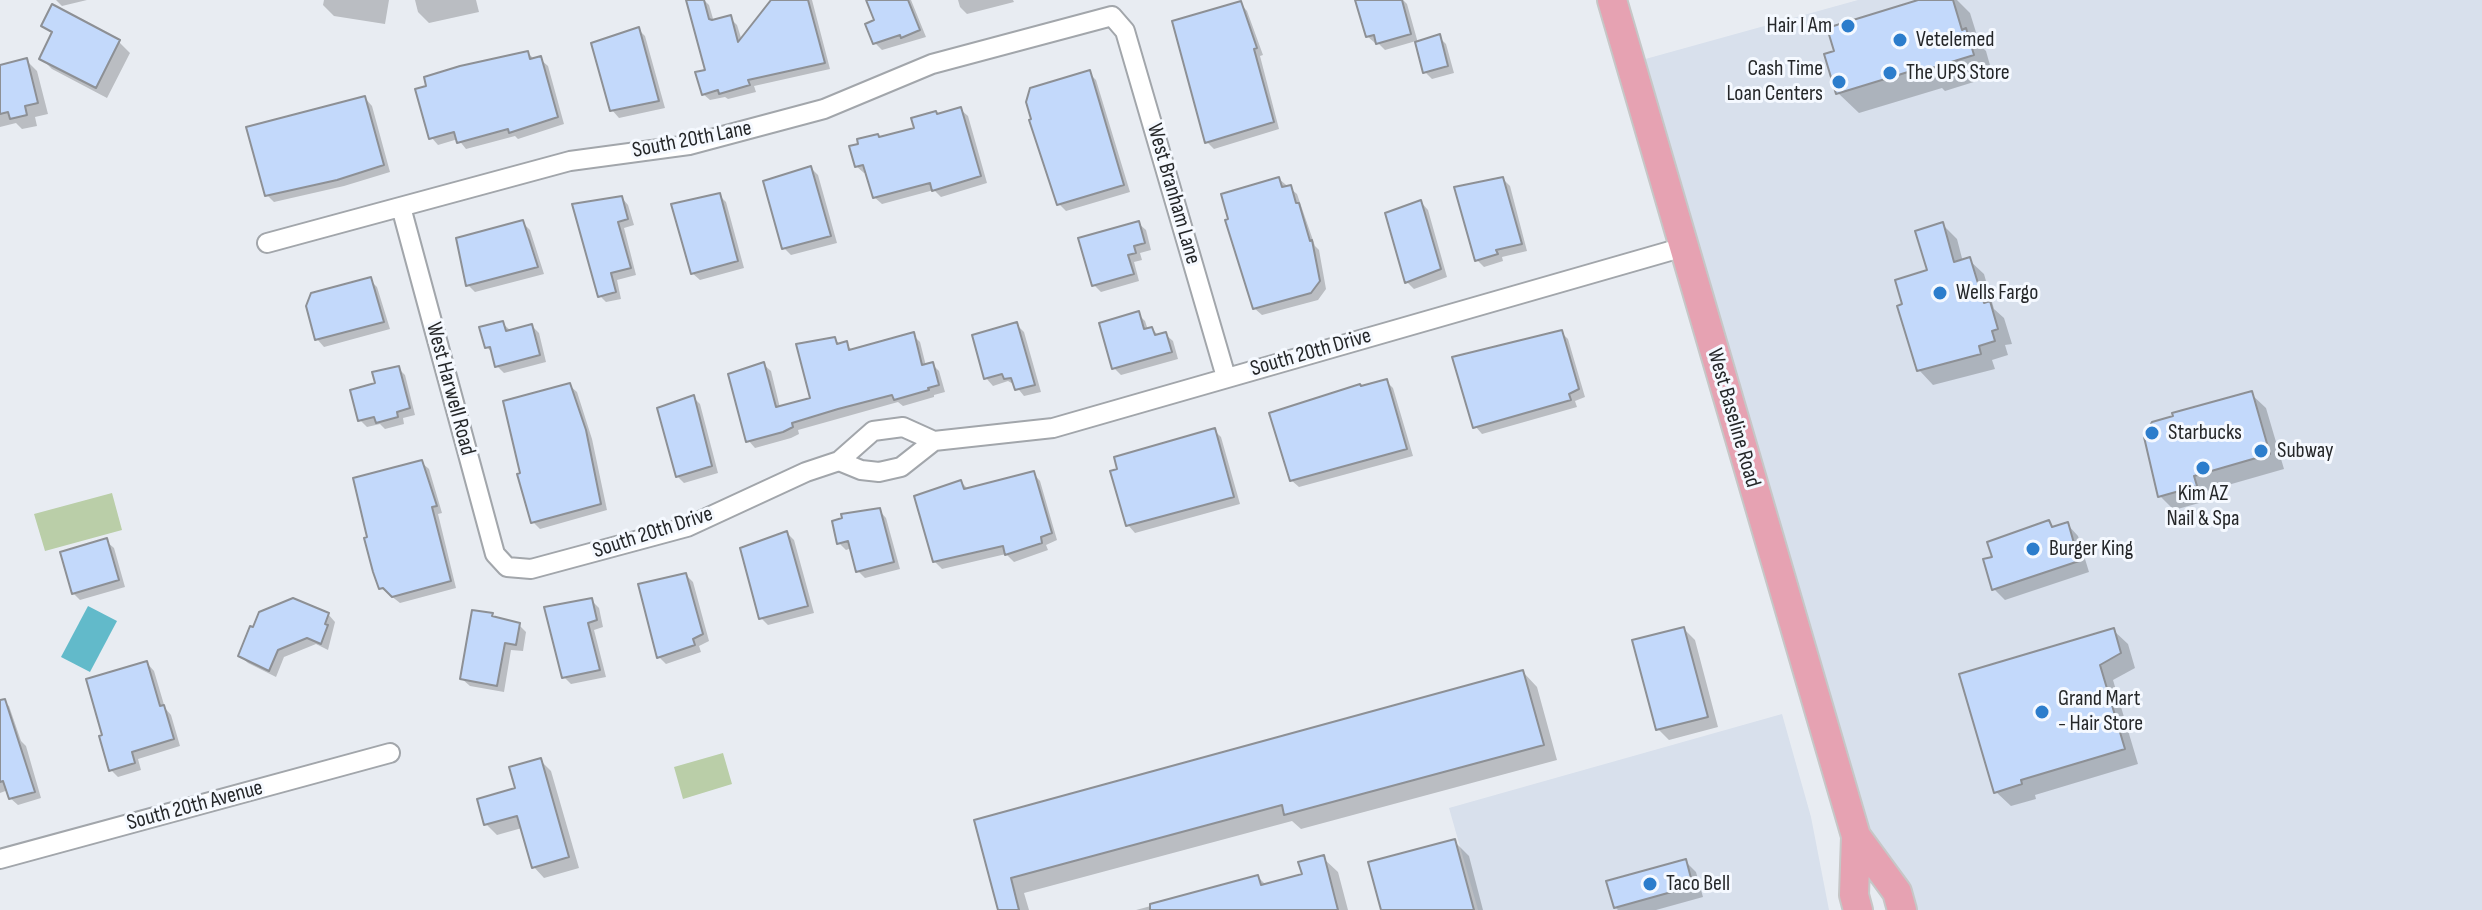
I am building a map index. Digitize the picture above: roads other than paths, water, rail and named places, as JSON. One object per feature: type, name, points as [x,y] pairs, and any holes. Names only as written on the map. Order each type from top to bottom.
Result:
[{"type":"main road","name":"West Baseline Road","points":[[1612,0],[1856,836],[1854,895],[1858,910]]},
{"type":"main road","name":"West Baseline Road","points":[[1856,836],[1897,892],[1902,910]]},
{"type":"street","name":"South 20th Lane","points":[[267,243],[570,161],[689,145],[824,109],[932,64],[1112,16]]},
{"type":"street","name":"West Branham Lane","points":[[1112,16],[1125,31],[1226,377]]},
{"type":"street","name":"West Harwell Road","points":[[401,207],[495,554],[507,567]]},
{"type":"street","name":"South 20th Drive","points":[[507,567],[531,569],[687,527],[806,472],[839,461],[864,436],[886,427],[903,427],[934,441],[1053,428],[1684,247]]},
{"type":"street","points":[[839,461],[861,470],[879,472],[901,467],[934,441]]},
{"type":"street","name":"South 20th Avenue","points":[[0,859],[390,753]]},
{"type":"water","points":[[88,606],[117,621],[90,672],[61,657]]},
{"type":"place","name":"Hair I Am","points":[[1848,26]]},
{"type":"place","name":"Vetelemed","points":[[1900,40]]},
{"type":"place","name":"The UPS Store","points":[[1890,73]]},
{"type":"place","name":"Cash Time Loan Centers","points":[[1839,82]]},
{"type":"place","name":"Wells Fargo","points":[[1940,293]]},
{"type":"place","name":"Starbucks","points":[[2152,433]]},
{"type":"place","name":"Subway","points":[[2261,451]]},
{"type":"place","name":"Kim AZ Nail & Spa","points":[[2203,468]]},
{"type":"place","name":"Burger King","points":[[2033,549]]},
{"type":"place","name":"Grand Mart - Hair Store","points":[[2042,712]]},
{"type":"place","name":"Taco Bell","points":[[1650,884]]}]
